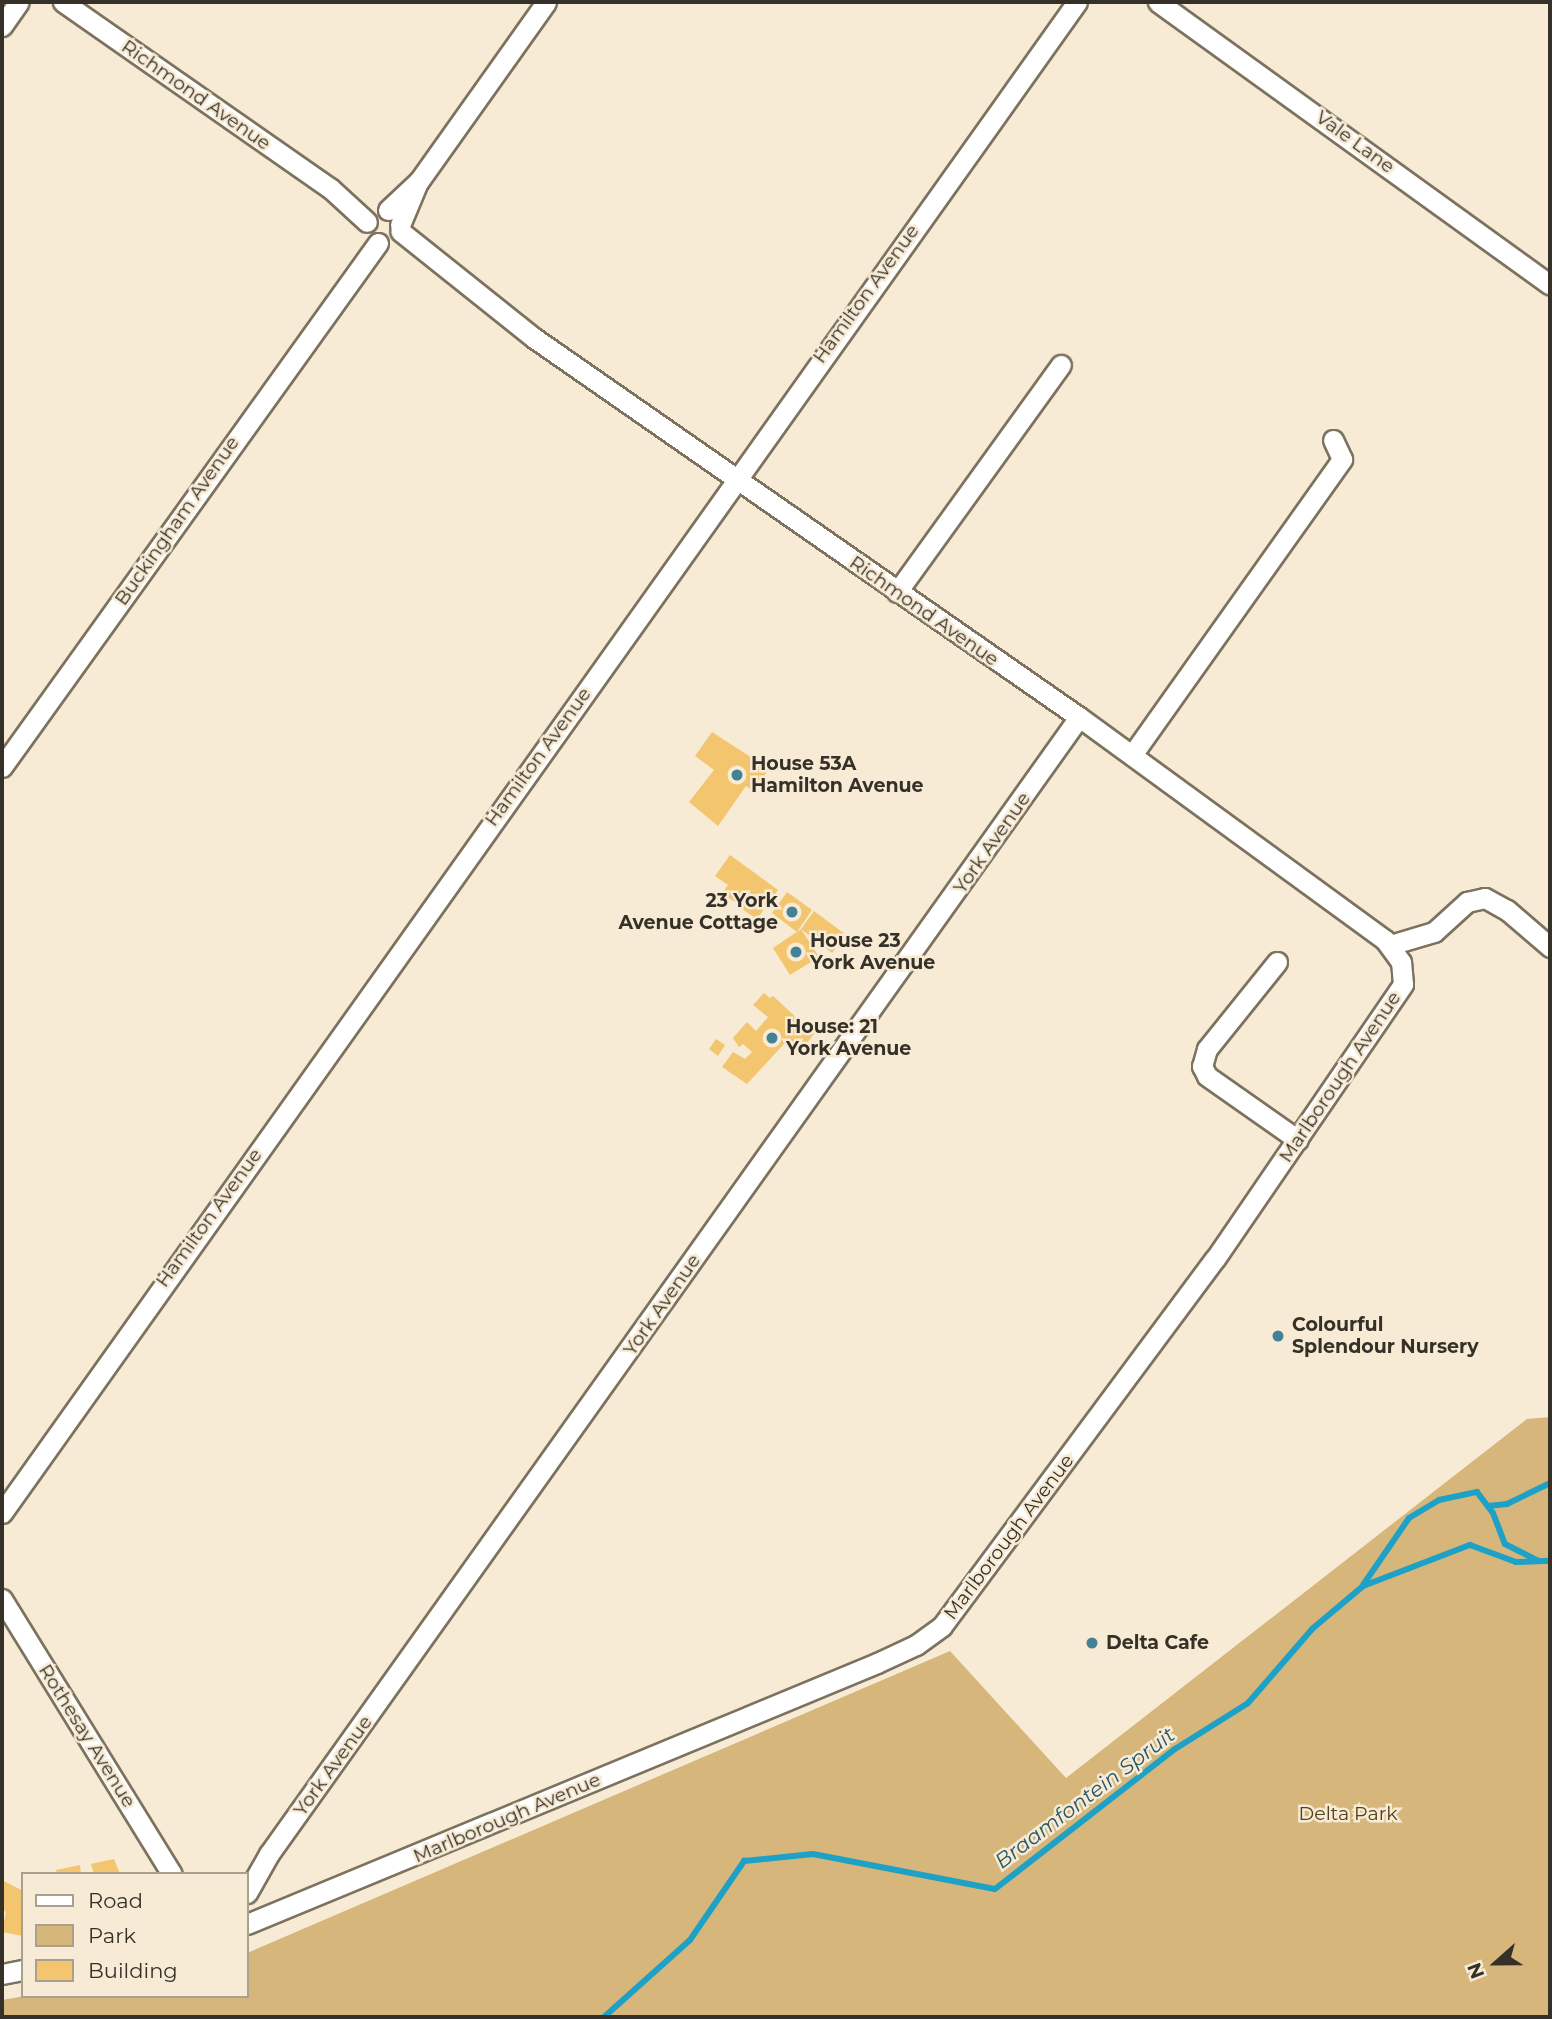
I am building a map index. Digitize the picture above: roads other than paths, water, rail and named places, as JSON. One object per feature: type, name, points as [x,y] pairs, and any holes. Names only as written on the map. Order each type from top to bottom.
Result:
[{"type":"street","points":[[2,26],[19,2]]},
{"type":"street","name":"Richmond Avenue","points":[[63,2],[440,266],[534,338],[737,481],[1132,755],[1390,945],[1401,962]]},
{"type":"street","name":"Buckingham Avenue","points":[[2,767],[352,275],[383,227],[419,181],[546,2]]},
{"type":"street","name":"Hamilton Avenue","points":[[2,1513],[159,1287],[737,481],[822,353],[1077,2]]},
{"type":"street","name":"Vale Lane","points":[[1158,2],[1550,285]]},
{"type":"street","points":[[897,592],[1061,365]]},
{"type":"street","points":[[1132,755],[1342,459],[1333,440]]},
{"type":"street","name":"York Avenue","points":[[248,1889],[250,1881],[1079,717]]},
{"type":"street","points":[[1390,945],[1434,932],[1467,902],[1485,898],[1507,910],[1550,947]]},
{"type":"street","points":[[1277,962],[1208,1049],[1202,1066],[1208,1076],[1298,1140]]},
{"type":"street","name":"Marlborough Avenue","points":[[248,1924],[458,1840],[925,1640],[953,1613],[1298,1140],[1398,998],[1403,984],[1401,962]]},
{"type":"street","name":"Rothesay Avenue","points":[[2,1599],[171,1872]]},
{"type":"street","points":[[2,1974],[21,1970]]},
{"type":"waterway","points":[[1488,1506],[1507,1504],[1550,1483]]},
{"type":"waterway","points":[[1363,1585],[1409,1518],[1439,1500],[1477,1492],[1493,1513],[1505,1544],[1538,1561]]},
{"type":"waterway","name":"Braamfontein Spruit","points":[[604,2017],[690,1940],[744,1861],[813,1854],[995,1889],[1175,1749],[1248,1703],[1312,1629],[1363,1586],[1470,1545],[1516,1562],[1550,1561]]},
{"type":"place","name":"House 53A Hamilton Avenue","points":[[737,775]]},
{"type":"place","name":"23 York Avenue Cottage","points":[[792,912]]},
{"type":"place","name":"House 23 York Avenue","points":[[796,952]]},
{"type":"place","name":"House: 21 York Avenue","points":[[772,1038]]},
{"type":"place","name":"Colourful Splendour Nursery","points":[[1278,1336]]},
{"type":"place","name":"Delta Cafe","points":[[1092,1643]]},
{"type":"park label","name":"Delta Park","points":[[1348,1814]]}]
